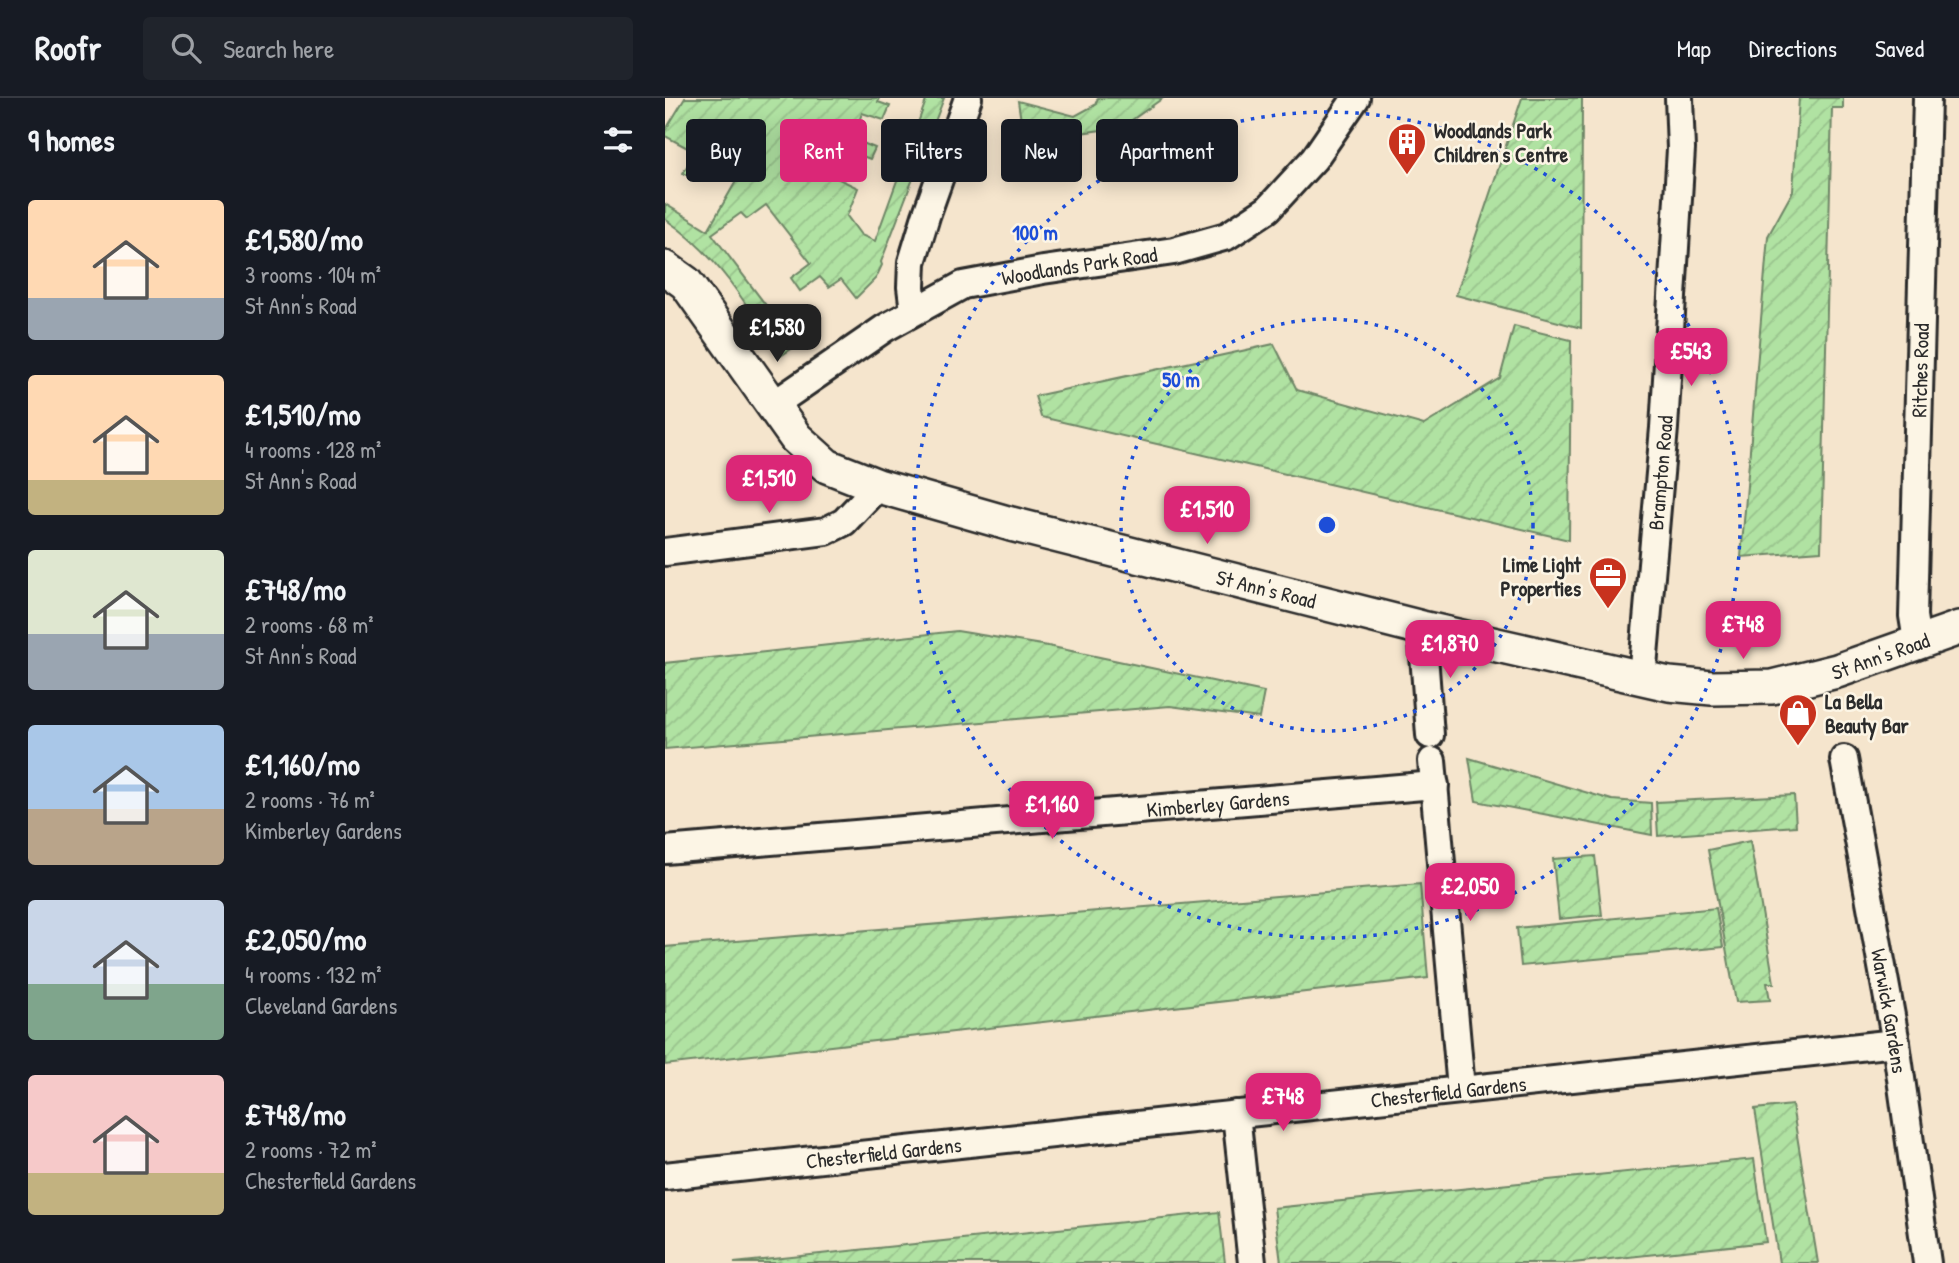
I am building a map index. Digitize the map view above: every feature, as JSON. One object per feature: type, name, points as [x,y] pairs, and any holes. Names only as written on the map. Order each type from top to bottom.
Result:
[{"type":"main road","name":"St Ann's Road","points":[[665,268],[686,283],[796,438],[827,466],[878,486],[1010,524],[1422,628],[1642,678],[1712,688],[1772,687],[1837,671],[1959,628]]},
{"type":"street","points":[[914,311],[912,262],[968,98]]},
{"type":"street","name":"Woodlands Park Road","points":[[773,405],[885,328],[963,285],[1174,251],[1227,236],[1268,209],[1314,159],[1356,98]]},
{"type":"street","name":"Brampton Road","points":[[1642,678],[1664,428],[1681,149],[1679,98]]},
{"type":"street","name":"Ritches Road","points":[[1917,641],[1913,616],[1927,98]]},
{"type":"street","points":[[665,552],[826,531],[844,522],[878,486]]},
{"type":"street","points":[[1422,628],[1461,1089]]},
{"type":"street","name":"Warwick Gardens","points":[[1844,759],[1896,1043],[1927,1263]]},
{"type":"street","name":"Kimberley Gardens","points":[[665,850],[1432,760]]},
{"type":"street","name":"Chesterfield Gardens","points":[[665,1176],[1896,1043]]},
{"type":"street","points":[[1236,1114],[1252,1263]]},
{"type":"green space","points":[[685,98],[879,98],[878,102],[890,106],[884,119],[862,113],[860,119],[780,119],[780,182],[845,182],[858,188],[847,216],[861,235],[875,241],[896,182],[912,182],[876,278],[856,298],[841,279],[829,287],[820,277],[800,291],[791,278],[811,263],[766,205],[747,219],[741,213],[712,234],[793,341],[797,339],[800,343],[779,357],[743,299],[715,264],[665,219],[665,204],[708,230],[736,182],[766,182],[766,119],[686,119],[686,147],[665,136],[665,131]]},
{"type":"green space","points":[[927,98],[944,98],[936,119],[919,119]]},
{"type":"green space","points":[[1098,98],[1163,98],[1133,119],[1096,119],[1096,131],[1082,133],[1082,119],[1021,119],[1018,101],[1075,116],[1095,105]]},
{"type":"green space","points":[[1522,98],[1582,98],[1581,328],[1456,295]]},
{"type":"green space","points":[[1799,98],[1843,98],[1843,108],[1832,108],[1821,551],[1741,557],[1768,236],[1793,191]]},
{"type":"green space","points":[[867,145],[875,148],[870,159],[867,158]]},
{"type":"green space","points":[[1514,326],[1571,340],[1569,540],[1041,417],[1035,396],[1274,344],[1297,390],[1424,425],[1500,378]]},
{"type":"green space","points":[[957,631],[1048,646],[1264,692],[1259,718],[1170,706],[665,749],[665,663]]},
{"type":"green space","points":[[1469,758],[1612,800],[1651,803],[1652,835],[1476,801]]},
{"type":"green space","points":[[1794,795],[1796,826],[1658,836],[1656,802]]},
{"type":"green space","points":[[1750,841],[1774,983],[1767,983],[1770,1000],[1736,1002],[1708,850]]},
{"type":"green space","points":[[1595,856],[1602,915],[1559,919],[1553,859]]},
{"type":"green space","points":[[1420,884],[1428,978],[665,1065],[665,947]]},
{"type":"green space","points":[[1716,908],[1723,947],[1521,966],[1517,928]]},
{"type":"green space","points":[[1792,1105],[1818,1263],[1779,1263],[1755,1109]]},
{"type":"green space","points":[[1754,1159],[1766,1242],[1573,1263],[1281,1263],[1274,1208]]},
{"type":"green space","points":[[1219,1212],[1225,1263],[734,1263]]},
{"type":"place","name":"Woodlands Park Children's Centre","points":[[1407,176]]},
{"type":"place","name":"Lime Light Properties","points":[[1608,610]]},
{"type":"place","name":"La Bella Beauty Bar","points":[[1798,747]]}]
